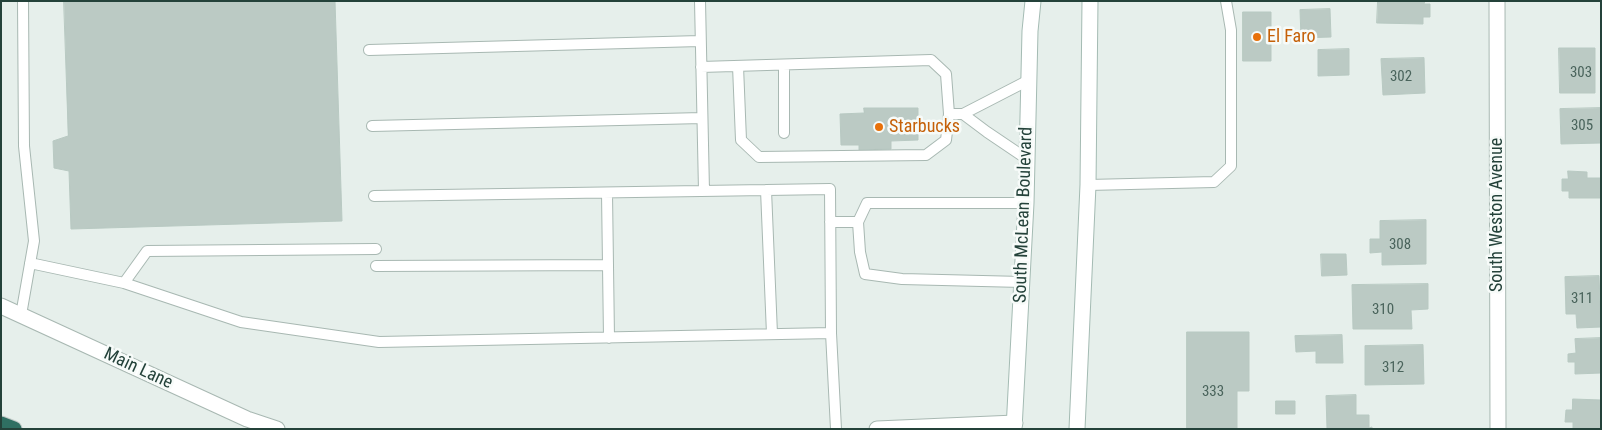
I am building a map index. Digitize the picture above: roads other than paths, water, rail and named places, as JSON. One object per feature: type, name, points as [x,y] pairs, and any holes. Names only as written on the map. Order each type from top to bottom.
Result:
[{"type":"highway","points":[[1,424],[14,429]]},
{"type":"street","name":"South McLean Boulevard","points":[[1015,426],[1026,202],[1033,1]]},
{"type":"street","points":[[1077,429],[1088,185],[1090,1]]},
{"type":"street","name":"South Weston Avenue","points":[[1497,1],[1498,429]]},
{"type":"street","name":"Main Lane","points":[[1,306],[247,419],[277,429]]},
{"type":"street","points":[[877,429],[1015,426]]},
{"type":"lane","points":[[21,315],[34,241],[24,146],[23,1]]},
{"type":"lane","points":[[700,1],[704,191]]},
{"type":"lane","points":[[1088,185],[1214,182],[1231,166],[1231,30],[1226,1]]},
{"type":"lane","points":[[369,50],[700,41]]},
{"type":"lane","points":[[701,66],[931,60],[946,74],[949,114],[946,140],[926,155],[759,157],[741,140],[738,66]]},
{"type":"lane","points":[[784,65],[784,133]]},
{"type":"lane","points":[[949,114],[963,114],[1029,80]]},
{"type":"lane","points":[[963,114],[1027,159]]},
{"type":"lane","points":[[372,126],[702,118]]},
{"type":"lane","points":[[374,196],[830,189],[831,334],[836,429]]},
{"type":"lane","points":[[766,190],[772,334]]},
{"type":"lane","points":[[608,193],[609,338]]},
{"type":"lane","points":[[1022,282],[902,279],[865,274],[860,252],[858,222],[867,203],[1026,202]]},
{"type":"lane","points":[[830,222],[858,222]]},
{"type":"lane","points":[[124,283],[147,251],[376,249]]},
{"type":"lane","points":[[30,262],[124,283],[241,322],[379,342],[831,334]]},
{"type":"lane","points":[[376,266],[608,265]]},
{"type":"place","name":"El Faro","points":[[1257,37]]},
{"type":"place","name":"Starbucks","points":[[879,127]]}]
